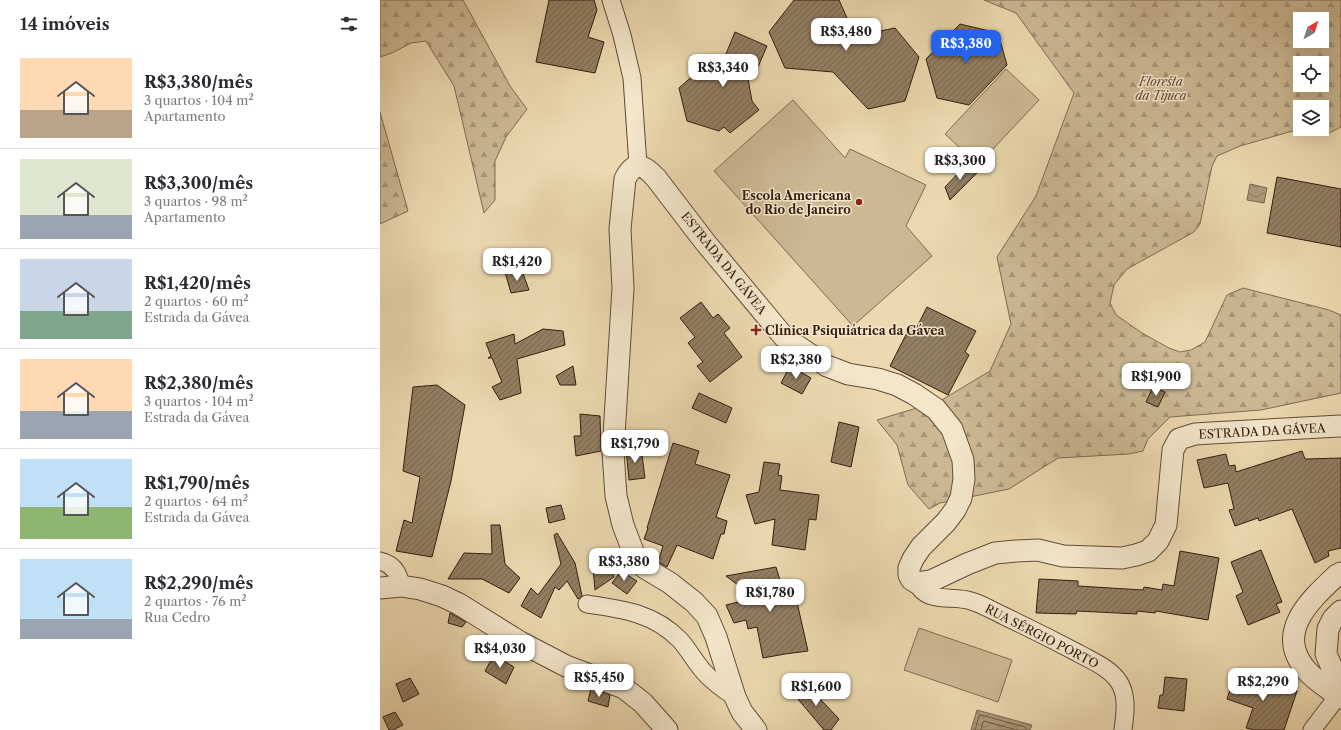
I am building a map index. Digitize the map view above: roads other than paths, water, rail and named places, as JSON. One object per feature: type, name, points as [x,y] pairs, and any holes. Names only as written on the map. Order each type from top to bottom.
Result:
[{"type":"street","points":[[611,0],[622,35],[632,78],[638,165],[633,167],[628,172],[625,179],[620,229],[623,288],[613,452],[616,496],[623,525],[634,554],[645,568],[670,583],[694,602],[707,616],[716,637],[735,697],[742,712],[756,730]]},
{"type":"street","name":"ESTRADA DA GÁVEA","points":[[638,165],[649,170],[656,178],[705,242],[784,337],[827,366],[848,374],[885,381],[897,385],[914,394],[936,409],[952,429],[963,460],[964,479],[961,498],[955,510],[946,522],[921,547],[913,559],[909,568],[909,575],[912,580],[917,583],[931,581],[995,553],[1016,550],[1038,550],[1063,556],[1122,558],[1148,551],[1158,541],[1166,525],[1172,450],[1179,439],[1195,434],[1341,426]]},
{"type":"street","points":[[380,561],[387,563],[397,572],[401,586]]},
{"type":"street","points":[[1340,691],[1307,671],[1296,655],[1293,642],[1295,628],[1302,613],[1313,597],[1341,573]]},
{"type":"street","name":"RUA SÉRGIO PORTO","points":[[917,583],[919,588],[924,593],[933,597],[971,601],[1049,637],[1106,669],[1120,683],[1124,695],[1126,710],[1123,730]]},
{"type":"street","points":[[380,588],[401,586],[420,589],[453,602],[478,615],[520,642],[566,666],[624,688],[642,703],[667,730]]},
{"type":"street","points":[[587,604],[619,609],[646,616],[660,624],[679,639],[704,671],[716,683],[735,697]]},
{"type":"street","points":[[1340,691],[1326,654],[1328,629],[1333,619],[1341,611]]},
{"type":"street","points":[[1312,730],[1340,691]]},
{"type":"water","points":[[1250,184],[1267,188],[1264,203],[1247,200]]},
{"type":"water","points":[[977,710],[1032,725],[1030,730],[971,730]]},
{"type":"place","name":"Escola Americana do Rio de Janeiro","points":[[859,202]]},
{"type":"place","name":"Clínica Psiquiátrica da Gávea","points":[[756,330]]},
{"type":"park label","name":"Floresta da Tijuca","points":[[1161,88]]}]
